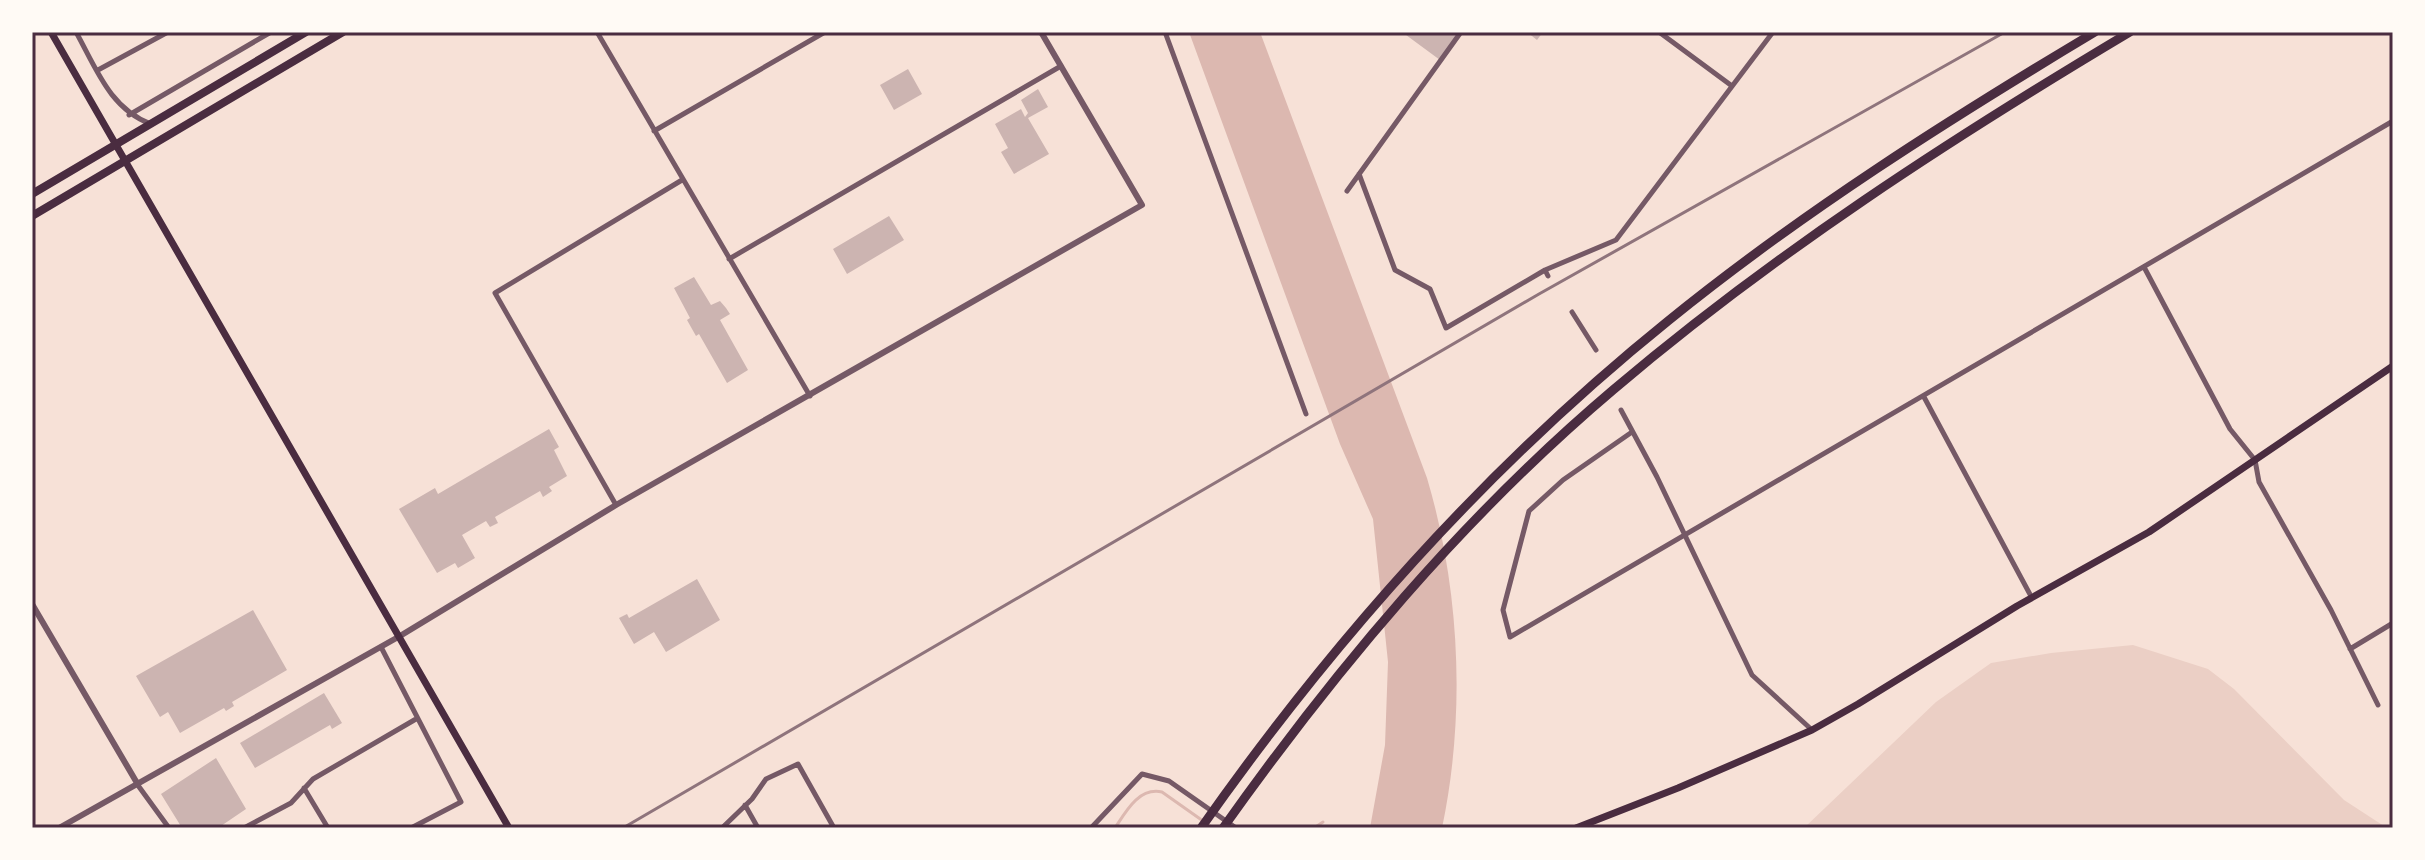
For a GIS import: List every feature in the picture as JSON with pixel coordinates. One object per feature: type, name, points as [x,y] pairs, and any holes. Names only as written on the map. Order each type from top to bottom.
[{"type":"highway","points":[[32,194],[306,32]]},
{"type":"highway","points":[[32,216],[125,162],[162,136],[343,32]]},
{"type":"highway","points":[[1201,828],[1341,643],[1470,501],[1600,378],[1737,267],[1945,125],[2095,32]]},
{"type":"highway","points":[[1223,828],[1345,665],[1476,520],[1610,393],[1749,281],[1953,140],[2130,32]]},
{"type":"main road","points":[[51,32],[509,828]]},
{"type":"main road","points":[[1576,828],[1812,730],[2149,532],[2393,366]]},
{"type":"street","points":[[76,32],[116,102],[129,115],[151,124]]},
{"type":"street","points":[[150,32],[154,40]]},
{"type":"street","points":[[98,70],[168,32]]},
{"type":"street","points":[[129,115],[271,32]]},
{"type":"street","points":[[597,32],[810,396]]},
{"type":"street","points":[[654,131],[825,32]]},
{"type":"street","points":[[59,828],[71,825],[137,783],[400,636],[616,505],[1142,205],[1041,32]]},
{"type":"street","points":[[1165,32],[1306,414]]},
{"type":"street","points":[[1347,191],[1461,32]]},
{"type":"street","points":[[1659,32],[1732,86]]},
{"type":"street","points":[[1359,174],[1395,270],[1430,289],[1446,328],[1546,273],[1616,240],[1773,32]]},
{"type":"street","points":[[729,259],[1061,66]]},
{"type":"street","points":[[1632,432],[1563,480],[1529,511],[1503,610],[1510,637],[2393,121]]},
{"type":"street","points":[[616,505],[495,293],[682,180]]},
{"type":"street","points":[[2144,267],[2230,429],[2255,460],[2259,482],[2378,705]]},
{"type":"street","points":[[1572,312],[1596,350]]},
{"type":"street","points":[[1924,397],[2032,598]]},
{"type":"street","points":[[1621,410],[1685,534],[1752,675],[1812,730]]},
{"type":"street","points":[[32,604],[137,783],[169,828]]},
{"type":"street","points":[[2350,649],[2393,623]]},
{"type":"street","points":[[380,646],[461,802],[411,828]]},
{"type":"street","points":[[244,828],[291,803],[304,788],[416,719]]},
{"type":"street","points":[[722,828],[766,779],[798,764],[834,828]]},
{"type":"street","points":[[1091,828],[1142,774],[1169,781],[1236,828]]},
{"type":"street","points":[[304,788],[328,828]]},
{"type":"street","points":[[745,805],[758,828]]},
{"type":"shaded area","points":[[1189,32],[1260,32],[1427,478],[1447,563],[1456,652],[1454,741],[1442,828],[1370,828],[1385,745],[1388,662],[1373,519],[1340,444]]},
{"type":"shaded area","points":[[2133,645],[2208,669],[2234,689],[2344,800],[2387,828],[1804,828],[1936,702],[1991,663]]},
{"type":"building","points":[[1402,32],[1453,32],[1458,35],[1440,60]]},
{"type":"building","points":[[1527,32],[1543,32],[1537,40]]},
{"type":"building","points":[[908,69],[922,94],[894,110],[880,85]]},
{"type":"building","points":[[1038,89],[1048,107],[1028,118],[1049,154],[1014,174],[1001,152],[1008,148],[995,124],[1021,109],[1025,117],[1028,113],[1021,100]]},
{"type":"building","points":[[889,216],[904,240],[847,274],[833,249]]},
{"type":"building","points":[[694,277],[711,305],[720,301],[730,314],[720,320],[748,370],[727,383],[699,334],[696,336],[687,320],[690,318],[674,288]]},
{"type":"building","points":[[549,429],[559,447],[554,450],[567,476],[549,487],[552,491],[543,497],[540,491],[495,517],[498,523],[490,527],[486,521],[462,535],[475,558],[458,568],[455,563],[437,573],[399,509],[435,488],[438,494]]},
{"type":"building","points":[[697,579],[720,620],[666,652],[654,632],[634,644],[619,618],[627,614],[629,618]]},
{"type":"building","points":[[253,610],[287,670],[232,702],[234,706],[226,711],[224,708],[180,733],[168,712],[160,717],[136,676]]},
{"type":"building","points":[[324,693],[342,723],[332,729],[330,725],[255,768],[240,743]]},
{"type":"building","points":[[216,758],[246,809],[218,828],[182,828],[161,794]]},
{"type":"waterway","points":[[1115,828],[1134,802],[1154,791],[1162,792],[1213,828]]},
{"type":"waterway","points":[[1314,828],[1323,822]]},
{"type":"railway","points":[[623,828],[1539,294],[2005,32]]}]
